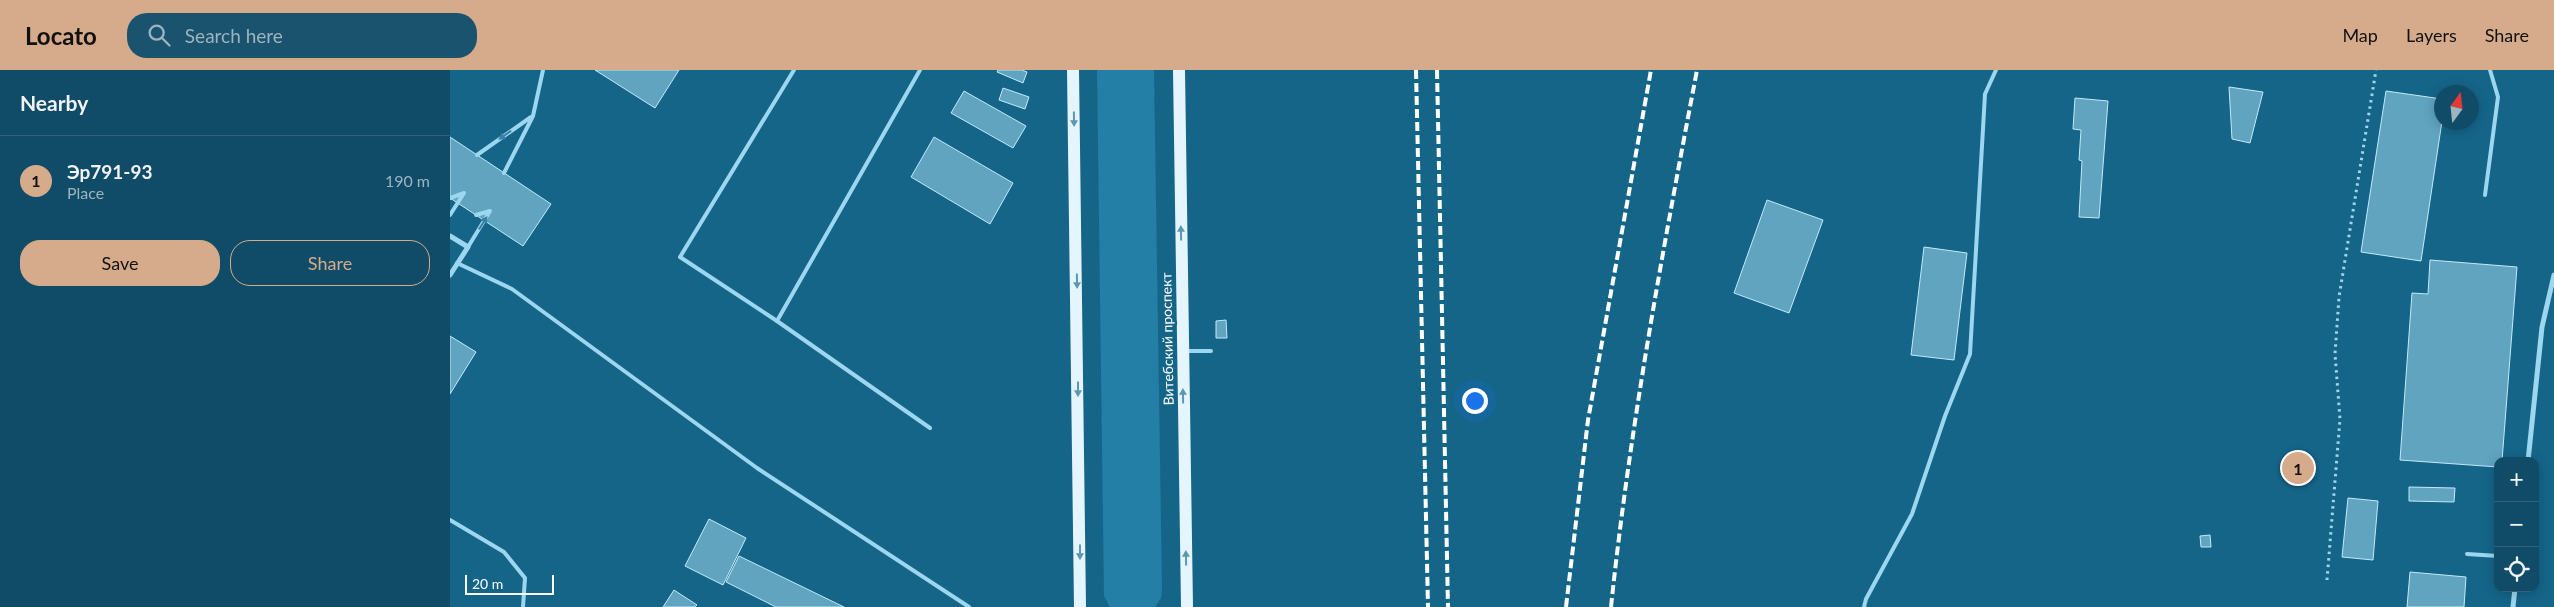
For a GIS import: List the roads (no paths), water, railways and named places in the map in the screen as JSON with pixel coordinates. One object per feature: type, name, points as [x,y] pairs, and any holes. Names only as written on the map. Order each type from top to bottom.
[{"type":"main road","points":[[1073,70],[1081,607]]},
{"type":"main road","name":"Витебский проспект","points":[[1179,70],[1187,607]]},
{"type":"street","points":[[450,236],[468,247],[450,275]]},
{"type":"street","points":[[2528,457],[2542,327],[2554,275]]},
{"type":"street","points":[[2513,607],[2515,592]]},
{"type":"lane","points":[[504,172],[533,116],[543,70]]},
{"type":"lane","points":[[794,70],[680,257],[777,321],[930,428]]},
{"type":"lane","points":[[777,321],[920,70]]},
{"type":"lane","points":[[1864,607],[1866,598],[1912,514],[1945,416],[1970,354],[1985,94],[1996,70]]},
{"type":"lane","points":[[2485,196],[2498,97],[2490,70]]},
{"type":"lane","points":[[476,154],[533,116]]},
{"type":"lane","points":[[450,198],[464,194],[450,215]]},
{"type":"lane","points":[[468,247],[490,211],[476,215]]},
{"type":"lane","points":[[457,263],[512,289],[757,468],[969,607]]},
{"type":"lane","points":[[1182,351],[1211,351]]},
{"type":"lane","points":[[450,520],[504,552],[525,578],[523,607]]},
{"type":"lane","points":[[2467,554],[2494,556]]},
{"type":"railway","points":[[1416,70],[1428,607]]},
{"type":"railway","points":[[1437,70],[1448,607]]},
{"type":"railway","points":[[1566,607],[1588,420],[1651,70]]},
{"type":"railway","points":[[1611,607],[1638,405],[1660,271],[1697,70]]},
{"type":"place","name":"Эр791-93","points":[[2298,468]]}]
